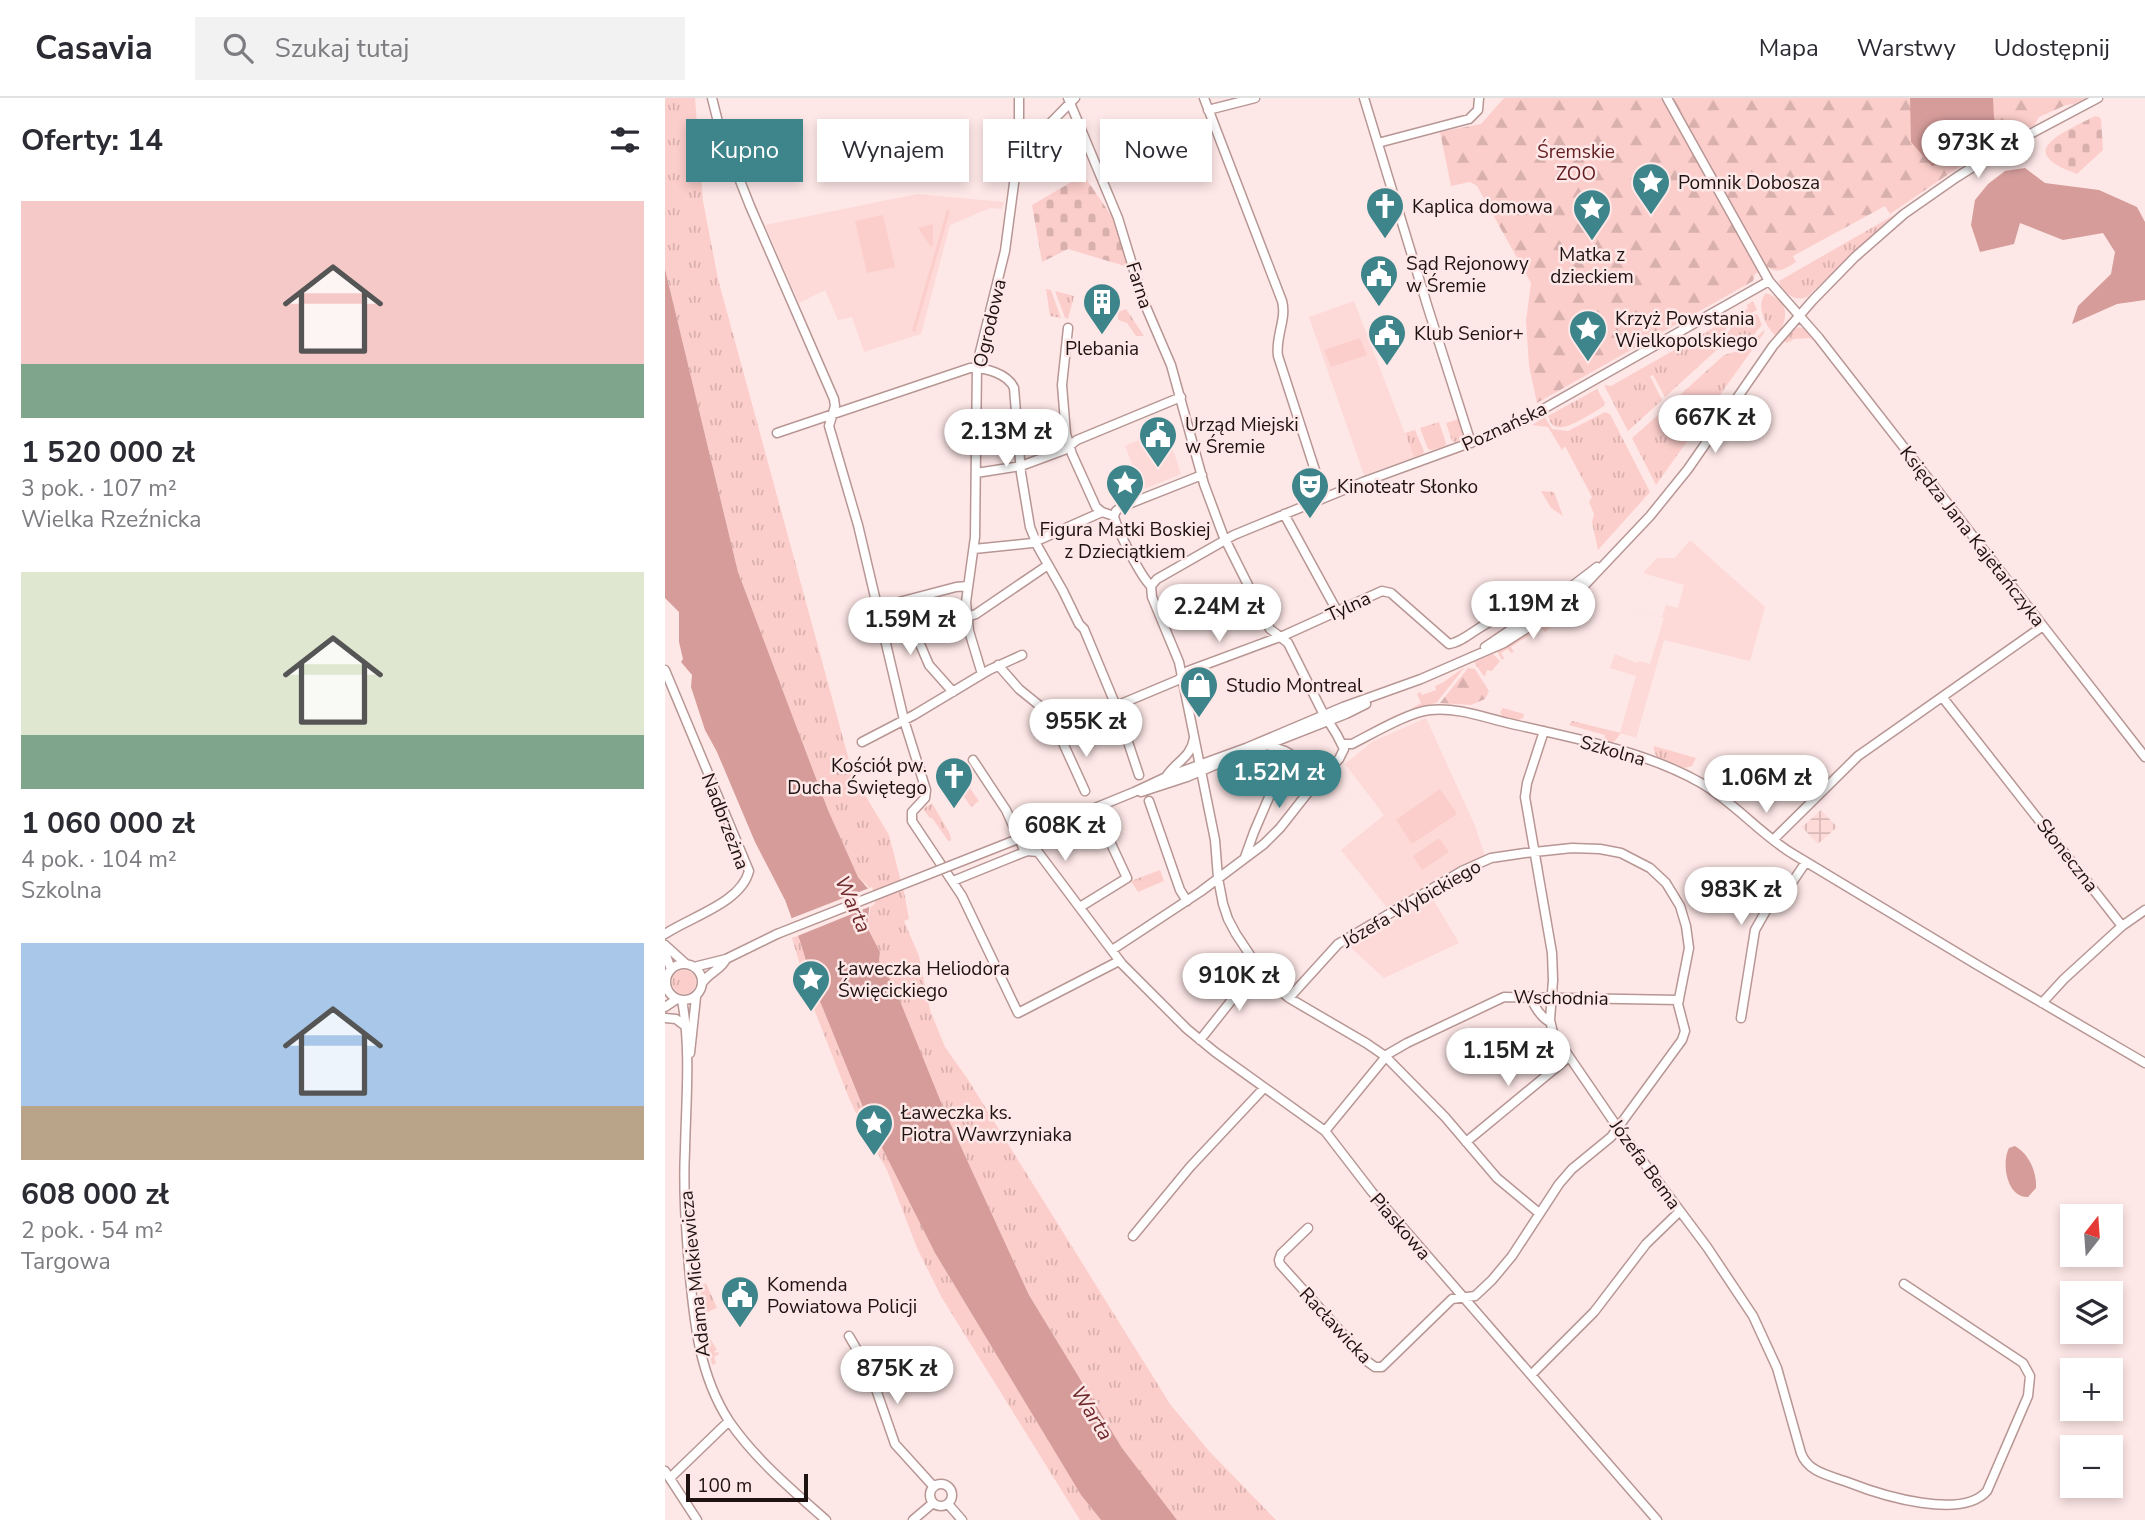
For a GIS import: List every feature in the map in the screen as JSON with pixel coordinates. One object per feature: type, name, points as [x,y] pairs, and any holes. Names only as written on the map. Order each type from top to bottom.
[{"type":"street","points":[[712,98],[720,130],[750,206],[835,406],[829,426],[856,518],[904,720],[926,790],[925,798],[913,809],[911,818],[971,912],[1018,1013],[1119,961]]},
{"type":"street","name":"Ogrodowa","points":[[1019,98],[1019,119]]},
{"type":"street","points":[[1203,98],[1282,301],[1283,315],[1277,352],[1324,498]]},
{"type":"street","points":[[1208,110],[1255,98]]},
{"type":"street","points":[[1364,98],[1471,443]]},
{"type":"street","points":[[1378,143],[1469,119],[1478,110],[1479,98]]},
{"type":"street","points":[[1667,98],[1769,281],[1799,315]]},
{"type":"street","points":[[1134,792],[1155,788],[1246,748],[1465,660],[1504,643],[1554,610],[1581,589],[1680,480],[1763,359],[1799,315],[1854,257],[1923,200],[1988,157],[2098,98]]},
{"type":"street","points":[[1053,119],[1071,100]]},
{"type":"street","name":"Farna","points":[[1071,100],[1118,218],[1143,300],[1171,365],[1202,475],[1225,541],[1270,629],[1279,637]]},
{"type":"street","name":"Ogrodowa","points":[[982,674],[967,617],[967,586],[974,549],[977,367],[1006,251],[1014,182]]},
{"type":"street","name":"Poznańska","points":[[1151,586],[1157,579],[1234,535],[1522,421],[1769,281]]},
{"type":"street","name":"Księdza Jana Kajetańczyka","points":[[1799,315],[2145,757]]},
{"type":"street","points":[[1068,328],[1062,390],[1069,446],[1096,507],[1114,516],[1138,566],[1151,586],[1151,595],[1178,659],[1216,839],[1218,878],[1228,919],[1268,980],[1289,998],[1385,1056],[1445,1117],[1497,1178],[1539,1213]]},
{"type":"street","points":[[777,433],[970,368],[977,367],[1004,377],[1014,386],[1021,466],[1035,542],[1084,629],[1116,706],[1139,775]]},
{"type":"street","points":[[976,473],[1021,466],[1064,450],[1077,440],[1181,397]]},
{"type":"street","points":[[1114,516],[1121,508],[1202,475]]},
{"type":"street","points":[[974,549],[1027,545],[1102,512]]},
{"type":"street","points":[[1285,514],[1337,611]]},
{"type":"street","points":[[1465,660],[1556,599],[1623,545]]},
{"type":"street","points":[[967,617],[976,614],[1048,565]]},
{"type":"street","points":[[876,608],[967,586]]},
{"type":"street","name":"Tylna","points":[[1116,706],[1182,678],[1188,671],[1279,637],[1386,591],[1449,644],[1497,619],[1508,619],[1516,627]]},
{"type":"street","points":[[902,602],[929,665],[953,692]]},
{"type":"street","points":[[1773,840],[1858,756],[2043,626]]},
{"type":"street","points":[[1112,950],[1187,901],[1264,844],[1342,757],[1343,744],[1325,718],[1288,643],[1279,637]]},
{"type":"street","points":[[862,742],[982,674],[1022,655]]},
{"type":"street","points":[[999,665],[1042,709],[1061,738],[1085,791]]},
{"type":"street","name":"Nadbrzeżna","points":[[665,670],[749,871],[735,895],[665,934]]},
{"type":"street","name":"Słoneczna","points":[[1943,698],[2122,926]]},
{"type":"street","name":"Szkolna","points":[[1343,744],[1352,744],[1430,710],[1470,714],[1544,731],[1630,754],[1686,775],[1720,796],[1773,840],[1807,862],[2145,1063]]},
{"type":"street","points":[[1061,738],[1119,716]]},
{"type":"street","points":[[679,1000],[666,989],[667,974],[681,964],[726,959],[777,934],[1047,828],[1166,777],[1267,745],[1325,718]]},
{"type":"street","points":[[1544,731],[1525,792],[1552,953],[1550,1022]]},
{"type":"street","points":[[1166,777],[1190,752],[1194,738]]},
{"type":"street","points":[[1267,745],[1288,753],[1324,775]]},
{"type":"street","points":[[1245,857],[1288,753]]},
{"type":"street","points":[[953,881],[1025,852],[1009,817],[973,760]]},
{"type":"street","points":[[1149,801],[1180,890],[1187,901]]},
{"type":"street","points":[[1079,905],[1127,878],[1100,820]]},
{"type":"street","name":"Józefa Wybickiego","points":[[1289,998],[1339,943],[1435,885],[1486,860],[1572,848],[1607,850],[1636,860],[1661,878],[1680,906],[1689,941],[1688,960],[1679,1000],[1684,1038],[1607,1141],[1563,1178],[1493,1280],[1475,1296],[1463,1297]]},
{"type":"street","name":"Piaskowa","points":[[1025,852],[1038,852],[1119,961],[1200,1040],[1325,1131],[1371,1192],[1657,1520]]},
{"type":"street","points":[[1741,1018],[1755,930],[1768,907],[1791,884],[1807,862]]},
{"type":"street","points":[[2042,1003],[2122,926],[2145,909]]},
{"type":"street","points":[[665,944],[699,971],[703,982]]},
{"type":"street","points":[[665,953],[671,969]]},
{"type":"street","points":[[665,1007],[696,996],[703,982],[723,965],[726,959]]},
{"type":"street","points":[[1200,1040],[1258,967]]},
{"type":"street","name":"Adama Mickiewicza","points":[[687,1066],[696,996]]},
{"type":"street","name":"Józefa Bema","points":[[1531,996],[1532,1002],[1550,1022],[1553,1033],[1618,1128],[1733,1284],[1762,1332],[1777,1368],[1805,1463],[1818,1471],[1905,1503],[1951,1509],[1974,1505],[1987,1491],[2026,1404],[2030,1376],[2027,1367],[1904,1284]]},
{"type":"street","name":"Wschodnia","points":[[1325,1131],[1385,1056],[1407,1042],[1503,997],[1679,1000]]},
{"type":"street","name":"Adama Mickiewicza","points":[[679,1000],[687,1066],[684,1186],[693,1298],[706,1375],[729,1421],[766,1463],[826,1520]]},
{"type":"street","points":[[665,1018],[676,1019],[684,1025]]},
{"type":"street","points":[[1466,1142],[1569,1057]]},
{"type":"street","points":[[1133,1236],[1190,1167],[1264,1088]]},
{"type":"street","points":[[1531,1375],[1594,1312],[1646,1244],[1680,1211]]},
{"type":"street","name":"Racławicka","points":[[1308,1228],[1281,1254],[1279,1262],[1375,1367],[1385,1365],[1452,1299],[1463,1297]]},
{"type":"street","points":[[849,1336],[870,1372],[894,1443],[934,1487]]},
{"type":"street","points":[[697,1520],[668,1474],[729,1421]]},
{"type":"street","points":[[943,1484],[949,1487],[952,1497],[948,1504],[940,1507],[933,1503],[930,1494],[934,1487],[943,1484]]},
{"type":"street","points":[[913,1520],[933,1503]]},
{"type":"street","points":[[948,1504],[962,1520]]},
{"type":"shaded area","points":[[917,194],[1004,202],[1002,209],[990,208],[950,225],[921,334],[864,352],[852,317],[838,320],[825,290],[799,303],[765,225]]},
{"type":"shaded area","points":[[1354,301],[1414,457],[1364,475],[1309,317]]},
{"type":"shaded area","points":[[1166,428],[1181,474],[1142,490],[1125,446]]},
{"type":"shaded area","points":[[1690,540],[1765,607],[1750,661],[1664,640],[1636,738],[1620,733],[1636,676],[1610,668],[1615,654],[1637,663],[1639,661],[1650,664],[1664,618],[1602,600],[1662,617],[1666,605],[1678,608],[1684,585],[1643,573],[1657,558],[1675,558]]},
{"type":"shaded area","points":[[1426,718],[1475,826],[1485,856],[1388,909],[1341,850],[1384,815],[1345,764],[1372,742]]},
{"type":"shaded area","points":[[1821,810],[1837,827],[1818,844],[1802,827]]},
{"type":"shaded area","points":[[1433,899],[1459,943],[1384,978],[1349,946]]},
{"type":"green space","points":[[665,98],[695,98],[697,119],[686,119],[686,182],[702,182],[718,279],[853,775],[889,835],[909,919],[904,921],[919,956],[930,1010],[945,1047],[1170,1404],[1209,1451],[1276,1520],[1177,1520],[1122,1448],[1029,1295],[945,1112],[894,986],[879,961],[880,952],[867,927],[872,899],[868,886],[858,877],[828,810],[738,572],[665,269]]},
{"type":"green space","name":"Śremskie ZOO","points":[[1504,98],[2086,98],[2039,117],[2034,126],[2015,131],[1997,141],[1890,214],[1885,206],[1793,256],[1796,262],[1785,268],[1779,271],[1768,267],[1755,274],[1753,281],[1537,403],[1529,366],[1526,321],[1531,283],[1477,186],[1470,182],[1451,186],[1440,132],[1481,124]]},
{"type":"green space","points":[[2095,116],[2101,119],[2103,150],[2077,174],[2058,166],[2048,158],[2046,150],[2050,143]]},
{"type":"green space","points":[[1087,180],[1115,221],[1128,267],[1068,249],[1042,262],[1032,205],[1071,182]]},
{"type":"green space","points":[[947,210],[950,211],[915,332],[912,331]]},
{"type":"green space","points":[[883,215],[895,267],[867,273],[855,221]]},
{"type":"green space","points":[[1894,215],[1807,297],[1795,298],[1780,285],[1779,281]]},
{"type":"green space","points":[[933,224],[933,244],[931,247],[918,228]]},
{"type":"green space","points":[[1046,289],[1051,290],[1061,318],[1050,316]]},
{"type":"green space","points":[[1055,291],[1074,296],[1068,319],[1065,318]]},
{"type":"green space","points":[[1766,293],[1774,296],[1785,311],[1784,323],[1776,336],[1768,327],[1761,309]]},
{"type":"green space","points":[[1753,301],[1757,310],[1730,324],[1724,332],[1720,347],[1665,397],[1653,375],[1650,376],[1662,400],[1628,431],[1604,385],[1611,386],[1748,308],[1747,305]]},
{"type":"green space","points":[[1126,309],[1144,336],[1136,336],[1127,323],[1118,320],[1118,312]]},
{"type":"green space","points":[[1756,314],[1762,325],[1745,344],[1731,345],[1727,337],[1734,324]]},
{"type":"green space","points":[[1799,327],[1806,329],[1814,338],[1813,341],[1810,338],[1794,339],[1787,343],[1783,341],[1793,330]]},
{"type":"green space","points":[[1764,330],[1656,485],[1632,438],[1666,408],[1680,435],[1683,434],[1669,405],[1724,355],[1745,349]]},
{"type":"green space","points":[[1360,338],[1367,355],[1331,367],[1324,350]]},
{"type":"green space","points":[[1597,389],[1604,406],[1565,427],[1552,424],[1548,416]]},
{"type":"green space","points":[[1605,412],[1610,414],[1650,492],[1598,550],[1592,522],[1594,514],[1589,502],[1592,497],[1565,446],[1562,450],[1548,427],[1532,425],[1545,417],[1552,429],[1568,431]]},
{"type":"green space","points":[[1459,419],[1466,438],[1455,442],[1452,441],[1446,423]]},
{"type":"green space","points":[[1439,422],[1445,446],[1428,449],[1420,428]]},
{"type":"green space","points":[[1415,430],[1424,451],[1414,457],[1405,433]]},
{"type":"green space","points":[[1541,491],[1554,492],[1563,516],[1551,508]]},
{"type":"green space","points":[[1548,624],[1551,627],[1545,632],[1541,628],[1511,647],[1514,652],[1511,653],[1508,649],[1501,653],[1504,658],[1502,660],[1496,650]]},
{"type":"green space","points":[[1493,654],[1500,661],[1492,671],[1487,670],[1485,676],[1474,662]]},
{"type":"green space","points":[[1465,667],[1436,703],[1411,709],[1421,703],[1417,694],[1436,690],[1435,686]]},
{"type":"green space","points":[[1468,668],[1475,669],[1489,691],[1485,699],[1471,705],[1440,703]]},
{"type":"green space","points":[[1503,708],[1524,714],[1523,718],[1516,721],[1503,718],[1500,712]]},
{"type":"green space","points":[[1572,721],[1621,733],[1614,742],[1607,744],[1604,742],[1605,735],[1569,725]]},
{"type":"green space","points":[[1654,746],[1696,758],[1692,766],[1673,767],[1657,757]]},
{"type":"green space","points":[[965,781],[979,801],[971,807],[957,786]]},
{"type":"green space","points":[[1440,789],[1457,814],[1412,844],[1396,820]]},
{"type":"green space","points":[[932,803],[950,834],[949,842],[923,809]]},
{"type":"green space","points":[[1439,838],[1449,852],[1422,870],[1413,856]]},
{"type":"green space","points":[[1160,870],[1164,881],[1138,892],[1131,881]]},
{"type":"green space","points":[[798,935],[813,984],[869,1122],[935,1253],[1081,1495],[1101,1520],[1080,1520],[942,1298],[917,1248],[887,1170],[849,1098],[810,999],[792,938]]},
{"type":"green space","points":[[684,970],[695,977],[696,982],[689,993],[684,994],[673,987],[672,982],[679,971]]},
{"type":"green space","points":[[706,1283],[717,1308],[703,1314],[700,1286]]},
{"type":"green space","points":[[705,1330],[717,1350],[715,1353],[719,1354],[714,1357],[716,1363],[712,1365]]},
{"type":"water","points":[[1910,98],[1993,98],[1994,118],[1998,127],[1958,155],[1932,166],[1911,142]]},
{"type":"water","points":[[2025,168],[2045,183],[2099,190],[2137,207],[2145,222],[2145,300],[2117,304],[2072,324],[2078,306],[2111,274],[2115,252],[2103,233],[2063,240],[2020,223],[2014,244],[1980,252],[1971,225],[1975,200],[1988,184],[2005,171]]},
{"type":"water","name":"Warta","points":[[665,269],[738,572],[828,810],[858,877],[871,892],[867,927],[880,952],[879,961],[894,986],[945,1112],[1029,1295],[1122,1448],[1177,1520],[1101,1520],[1081,1495],[935,1253],[869,1122],[813,984],[785,900],[755,842],[705,730],[691,687],[692,675],[681,662],[683,659],[679,642],[679,612],[665,598]]},
{"type":"water","points":[[2015,1146],[2028,1159],[2035,1176],[2036,1188],[2028,1197],[2015,1192],[2008,1178],[2007,1154],[2009,1148]]},
{"type":"pier","points":[[872,887],[876,899],[874,905],[795,937],[787,920]]},
{"type":"place","name":"Pomnik Dobosza","points":[[1651,216]]},
{"type":"place","name":"Kaplica domowa","points":[[1385,240]]},
{"type":"place","name":"Matka z dzieckiem","points":[[1592,242]]},
{"type":"place","name":"Sąd Rejonowy w Śremie","points":[[1379,308]]},
{"type":"place","name":"Plebania","points":[[1102,336]]},
{"type":"place","name":"Krzyż Powstania Wielkopolskiego","points":[[1588,363]]},
{"type":"place","name":"Klub Senior+","points":[[1387,367]]},
{"type":"place","name":"Urząd Miejski w Śremie","points":[[1158,469]]},
{"type":"place","name":"Figura Matki Boskiej z Dzieciątkiem","points":[[1125,517]]},
{"type":"place","name":"Kinoteatr Słonko","points":[[1310,520]]},
{"type":"place","name":"Studio Montreal","points":[[1199,719]]},
{"type":"place","name":"Kościół pw. Ducha Świętego","points":[[954,810]]},
{"type":"place","name":"Ławeczka Heliodora Święcickiego","points":[[811,1013]]},
{"type":"place","name":"Ławeczka ks. Piotra Wawrzyniaka","points":[[874,1157]]},
{"type":"place","name":"Komenda Powiatowa Policji","points":[[740,1329]]}]
